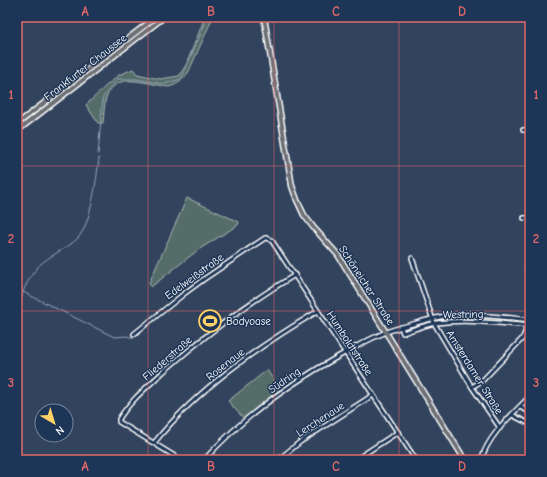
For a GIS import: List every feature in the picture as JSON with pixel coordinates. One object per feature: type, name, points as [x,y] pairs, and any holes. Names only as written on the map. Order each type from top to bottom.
[{"type":"main road","name":"Frankfurter Chaussee","points":[[17,124],[156,17]]},
{"type":"main road","name":"Frankfurter Chaussee","points":[[17,131],[164,17]]},
{"type":"main road","name":"Schöneicher Straße","points":[[264,17],[292,186],[297,200],[309,222],[338,255],[464,460]]},
{"type":"street","points":[[523,130],[530,130]]},
{"type":"street","points":[[524,218],[530,218]]},
{"type":"street","name":"Humboldtstraße","points":[[267,238],[272,241],[295,275],[416,460]]},
{"type":"street","name":"Edelweißstraße","points":[[134,334],[204,279],[229,261],[267,238]]},
{"type":"street","name":"Amsterdamer Straße","points":[[412,258],[434,324],[472,387],[500,428]]},
{"type":"street","name":"Fliederstraße","points":[[154,443],[119,422],[122,415],[138,396],[160,375],[219,325],[295,275]]},
{"type":"street","name":"Rosenaue","points":[[154,443],[164,431],[208,388],[274,339],[318,311]]},
{"type":"street","name":"Westring","points":[[386,332],[448,316],[477,315],[529,320]]},
{"type":"street","points":[[472,387],[483,380],[516,346],[525,335],[529,326],[529,320]]},
{"type":"street","name":"Westring","points":[[401,328],[403,333],[434,324],[474,321],[529,326]]},
{"type":"street","name":"Südring","points":[[204,460],[238,427],[269,402],[311,372],[386,332]]},
{"type":"street","name":"Lerchenaue","points":[[278,460],[300,442],[373,395]]},
{"type":"street","points":[[481,460],[486,447],[500,428],[530,396]]},
{"type":"street","points":[[520,407],[530,412]]},
{"type":"street","points":[[512,415],[530,424]]},
{"type":"street","points":[[355,460],[398,432]]},
{"type":"street","points":[[154,443],[181,460]]},
{"type":"green space","points":[[205,17],[213,17],[189,71],[183,79],[175,85],[168,87],[137,81],[125,81],[116,84],[106,98],[103,123],[98,123],[86,105],[119,75],[133,69],[137,74],[160,79],[179,76],[186,65]]},
{"type":"green space","points":[[187,198],[239,222],[238,225],[198,250],[151,287],[149,283]]},
{"type":"green space","points":[[470,315],[526,321],[526,325],[469,319],[443,321],[442,318]]},
{"type":"green space","points":[[267,370],[280,390],[244,419],[228,401]]},
{"type":"waterway","points":[[98,154],[103,97],[117,79],[136,79],[164,84],[181,79],[208,17]]},
{"type":"waterway","points":[[17,321],[24,289],[33,273],[47,259],[74,242],[83,231],[93,200],[99,158]]},
{"type":"waterway","points":[[23,292],[115,337],[127,336],[133,338]]},
{"type":"place","name":"Bodyoase","points":[[210,321]]}]
